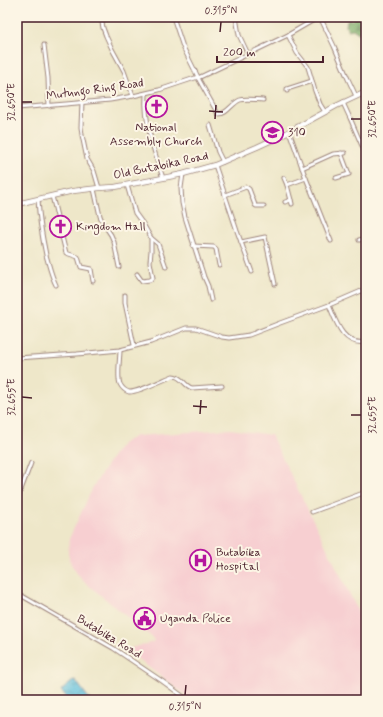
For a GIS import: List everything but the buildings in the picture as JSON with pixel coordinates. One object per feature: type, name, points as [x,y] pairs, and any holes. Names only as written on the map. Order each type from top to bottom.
[{"type":"main road","name":"Old Butabika Road","points":[[17,204],[72,191],[115,187],[163,178],[215,165],[257,147],[343,102],[366,92]]},
{"type":"street","points":[[101,17],[106,36],[122,67],[133,96]]},
{"type":"street","points":[[173,17],[183,47],[218,114],[223,114],[240,100],[264,100]]},
{"type":"street","points":[[236,17],[238,35],[248,54]]},
{"type":"street","points":[[320,17],[356,96]]},
{"type":"street","name":"Mutungo Ring Road","points":[[17,108],[110,100],[146,94],[198,78],[288,35],[320,17]]},
{"type":"street","points":[[288,35],[297,53],[308,67],[320,104],[325,112]]},
{"type":"street","points":[[44,45],[49,106]]},
{"type":"street","points":[[287,91],[288,88],[312,81]]},
{"type":"street","points":[[146,94],[145,104],[149,130],[153,149],[163,178]]},
{"type":"street","points":[[82,102],[81,127],[87,159],[94,171],[100,216],[114,242],[119,267]]},
{"type":"street","points":[[343,102],[366,155]]},
{"type":"street","points":[[210,125],[218,152],[223,162]]},
{"type":"street","points":[[289,131],[331,241]]},
{"type":"street","points":[[360,140],[366,138]]},
{"type":"street","points":[[302,168],[333,154],[343,153],[349,174],[336,178]]},
{"type":"street","points":[[215,165],[224,195],[252,272]]},
{"type":"street","points":[[183,174],[181,188],[185,217],[193,246],[208,286],[211,300]]},
{"type":"street","points":[[284,178],[292,204]]},
{"type":"street","points":[[287,186],[306,178]]},
{"type":"street","points":[[127,185],[135,213],[151,238],[158,244],[166,267]]},
{"type":"street","points":[[224,195],[246,187],[249,189],[255,205],[264,206]]},
{"type":"street","points":[[52,196],[66,253],[78,257],[81,267],[91,269],[93,281]]},
{"type":"street","points":[[38,199],[42,239],[50,271],[56,284]]},
{"type":"street","points":[[285,202],[291,200]]},
{"type":"street","points":[[17,236],[18,241]]},
{"type":"street","points":[[241,242],[265,237],[275,284]]},
{"type":"street","points":[[137,274],[142,282],[153,278],[150,262],[151,238]]},
{"type":"street","points":[[359,240],[366,238]]},
{"type":"street","points":[[193,246],[214,247],[216,249],[218,265]]},
{"type":"street","points":[[17,358],[120,350],[151,342],[186,328],[196,328],[229,338],[249,335],[329,305],[366,289]]},
{"type":"street","points":[[125,295],[124,303],[134,346]]},
{"type":"street","points":[[329,305],[342,334],[354,342],[366,342]]},
{"type":"street","points":[[120,350],[119,381],[122,387],[127,391],[134,392],[173,376],[179,377],[189,388],[222,386]]},
{"type":"street","points":[[17,500],[31,463]]},
{"type":"street","points":[[312,512],[366,492]]},
{"type":"street","name":"Butabika Road","points":[[17,593],[113,648],[188,700]]},
{"type":"shaded area","name":"Butabika Hospital","points":[[230,429],[271,435],[362,619],[366,622],[366,700],[192,700],[131,654],[131,648],[153,642],[154,639],[81,579],[72,566],[68,554],[69,539],[93,487],[114,454],[123,443],[136,436]]},
{"type":"green space","points":[[354,17],[360,17],[363,19],[366,17],[366,29],[360,31],[360,34],[353,29],[348,30],[346,26],[347,21],[350,19],[351,21]]},
{"type":"water","points":[[74,680],[90,700],[68,700],[61,691]]},
{"type":"place","name":"National Assembly Church","points":[[156,107]]},
{"type":"place","name":"310","points":[[273,133]]},
{"type":"place","name":"Kingdom Hall","points":[[61,227]]},
{"type":"place","name":"Butabika Hospital","points":[[201,560]]},
{"type":"place","name":"Uganda Police","points":[[145,619]]}]
